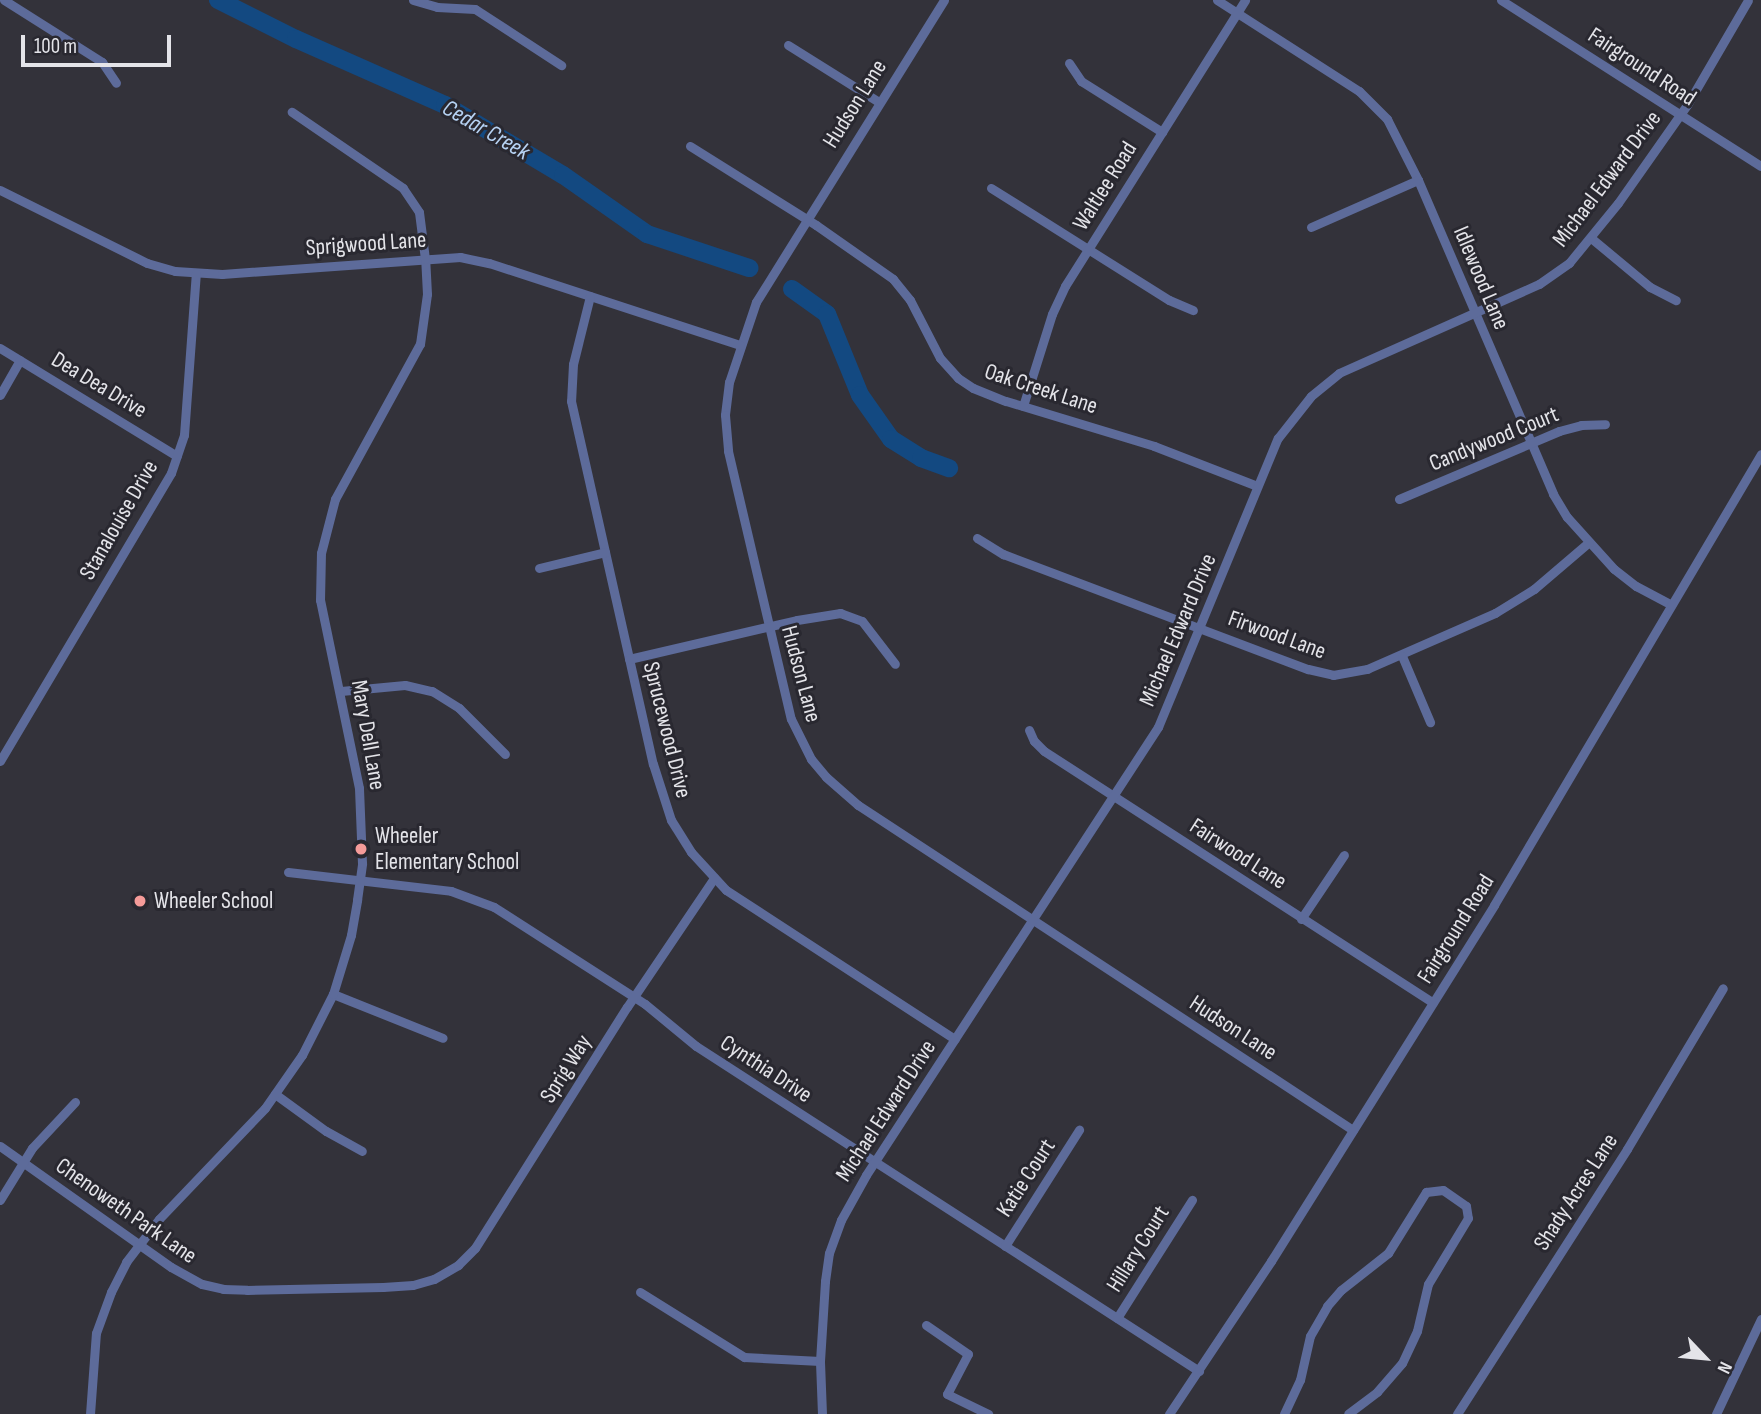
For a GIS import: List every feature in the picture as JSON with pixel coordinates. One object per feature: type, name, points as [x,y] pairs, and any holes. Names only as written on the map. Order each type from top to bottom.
[{"type":"street","points":[[4,0],[102,62],[116,83]]},
{"type":"street","points":[[413,0],[437,7],[475,9],[561,65]]},
{"type":"street","points":[[475,9],[481,0]]},
{"type":"street","name":"Hudson Lane","points":[[943,0],[756,302],[729,382],[725,430],[768,626],[796,733],[826,777],[858,805],[1353,1130]]},
{"type":"street","name":"Idlewood Lane","points":[[1217,0],[1368,98],[1395,131],[1553,494],[1567,517],[1627,580],[1671,606]]},
{"type":"street","name":"Waltlee Road","points":[[1024,406],[1052,314],[1088,249],[1245,0]]},
{"type":"street","name":"Fairground Road","points":[[1501,0],[1761,166]]},
{"type":"street","name":"Michael Edward Drive","points":[[822,1414],[820,1361],[830,1253],[844,1214],[874,1163],[1158,726],[1202,628],[1278,438],[1296,413],[1339,373],[1557,274],[1591,238],[1679,115],[1748,0]]},
{"type":"street","points":[[788,45],[879,103]]},
{"type":"street","points":[[1069,63],[1081,81],[1162,132]]},
{"type":"street","name":"Mary Dell Lane","points":[[90,1414],[96,1333],[111,1292],[138,1244],[275,1094],[302,1055],[333,994],[351,935],[360,881],[362,816],[359,788],[320,600],[319,571],[323,533],[335,499],[420,344],[427,294],[425,259],[419,212],[403,188],[292,112]]},
{"type":"street","name":"Oak Creek Lane","points":[[690,146],[806,219],[893,279],[910,300],[940,358],[958,378],[991,396],[1154,446],[1257,486]]},
{"type":"street","points":[[1311,227],[1418,180]]},
{"type":"street","points":[[991,188],[1169,300],[1193,310]]},
{"type":"street","name":"Sprigwood Lane","points":[[0,190],[147,263],[195,274],[425,259],[471,259],[740,345]]},
{"type":"street","points":[[1591,238],[1650,287],[1676,300]]},
{"type":"street","name":"Stanalouise Drive","points":[[0,761],[171,473],[184,435],[195,274]]},
{"type":"street","name":"Sprucewood Drive","points":[[590,296],[573,363],[570,389],[653,764],[671,820],[726,890],[955,1039]]},
{"type":"street","name":"Dea Dea Drive","points":[[0,348],[177,456]]},
{"type":"street","points":[[0,395],[20,360]]},
{"type":"street","name":"Candywood Court","points":[[1399,499],[1531,443],[1581,425],[1605,424]]},
{"type":"street","name":"Fairground Road","points":[[1169,1414],[1433,1003],[1761,454]]},
{"type":"street","name":"Firwood Lane","points":[[977,538],[1003,554],[1308,669],[1333,675],[1353,673],[1402,656],[1512,603],[1589,542]]},
{"type":"street","points":[[539,568],[605,552]]},
{"type":"street","points":[[629,659],[768,626],[828,614],[847,614],[862,621],[871,630],[895,664]]},
{"type":"street","points":[[1402,656],[1430,722]]},
{"type":"street","points":[[341,691],[405,685],[432,691],[459,708],[505,754]]},
{"type":"street","name":"Fairwood Lane","points":[[1029,730],[1034,741],[1044,751],[1433,1003]]},
{"type":"street","points":[[1301,919],[1344,855]]},
{"type":"street","name":"Cynthia Drive","points":[[288,872],[450,891],[483,901],[634,997],[696,1046],[874,1163],[1199,1371]]},
{"type":"street","name":"Sprig Way","points":[[445,1274],[475,1248],[634,997],[715,878]]},
{"type":"street","name":"Shady Acres Lane","points":[[1457,1414],[1627,1149],[1723,988]]},
{"type":"street","points":[[333,994],[443,1038]]},
{"type":"street","points":[[275,1094],[326,1131],[362,1151]]},
{"type":"street","points":[[0,1200],[22,1162],[75,1102]]},
{"type":"street","name":"Katie Court","points":[[1005,1246],[1079,1130]]},
{"type":"street","name":"Chenoweth Park Lane","points":[[0,1146],[191,1279],[223,1289],[403,1285],[424,1283],[445,1274]]},
{"type":"street","points":[[1284,1414],[1300,1380],[1310,1336],[1327,1306],[1341,1290],[1388,1253],[1426,1192],[1443,1190],[1466,1206],[1468,1218],[1428,1284],[1417,1331],[1402,1363],[1377,1392],[1348,1414]]},
{"type":"street","name":"Hillary Court","points":[[1117,1318],[1192,1200]]},
{"type":"street","points":[[640,1292],[744,1357],[820,1361]]},
{"type":"street","points":[[1716,1414],[1761,1319]]},
{"type":"street","points":[[926,1325],[968,1354],[947,1394],[988,1414]]},
{"type":"waterway","name":"Cedar Creek","points":[[218,0],[296,39],[445,105],[563,175],[647,234],[749,268]]},
{"type":"waterway","name":"Cedar Creek","points":[[792,289],[827,314],[860,395],[891,439],[921,458],[949,468]]},
{"type":"place","name":"Wheeler Elementary School","points":[[361,849]]},
{"type":"place","name":"Wheeler School","points":[[140,901]]}]
